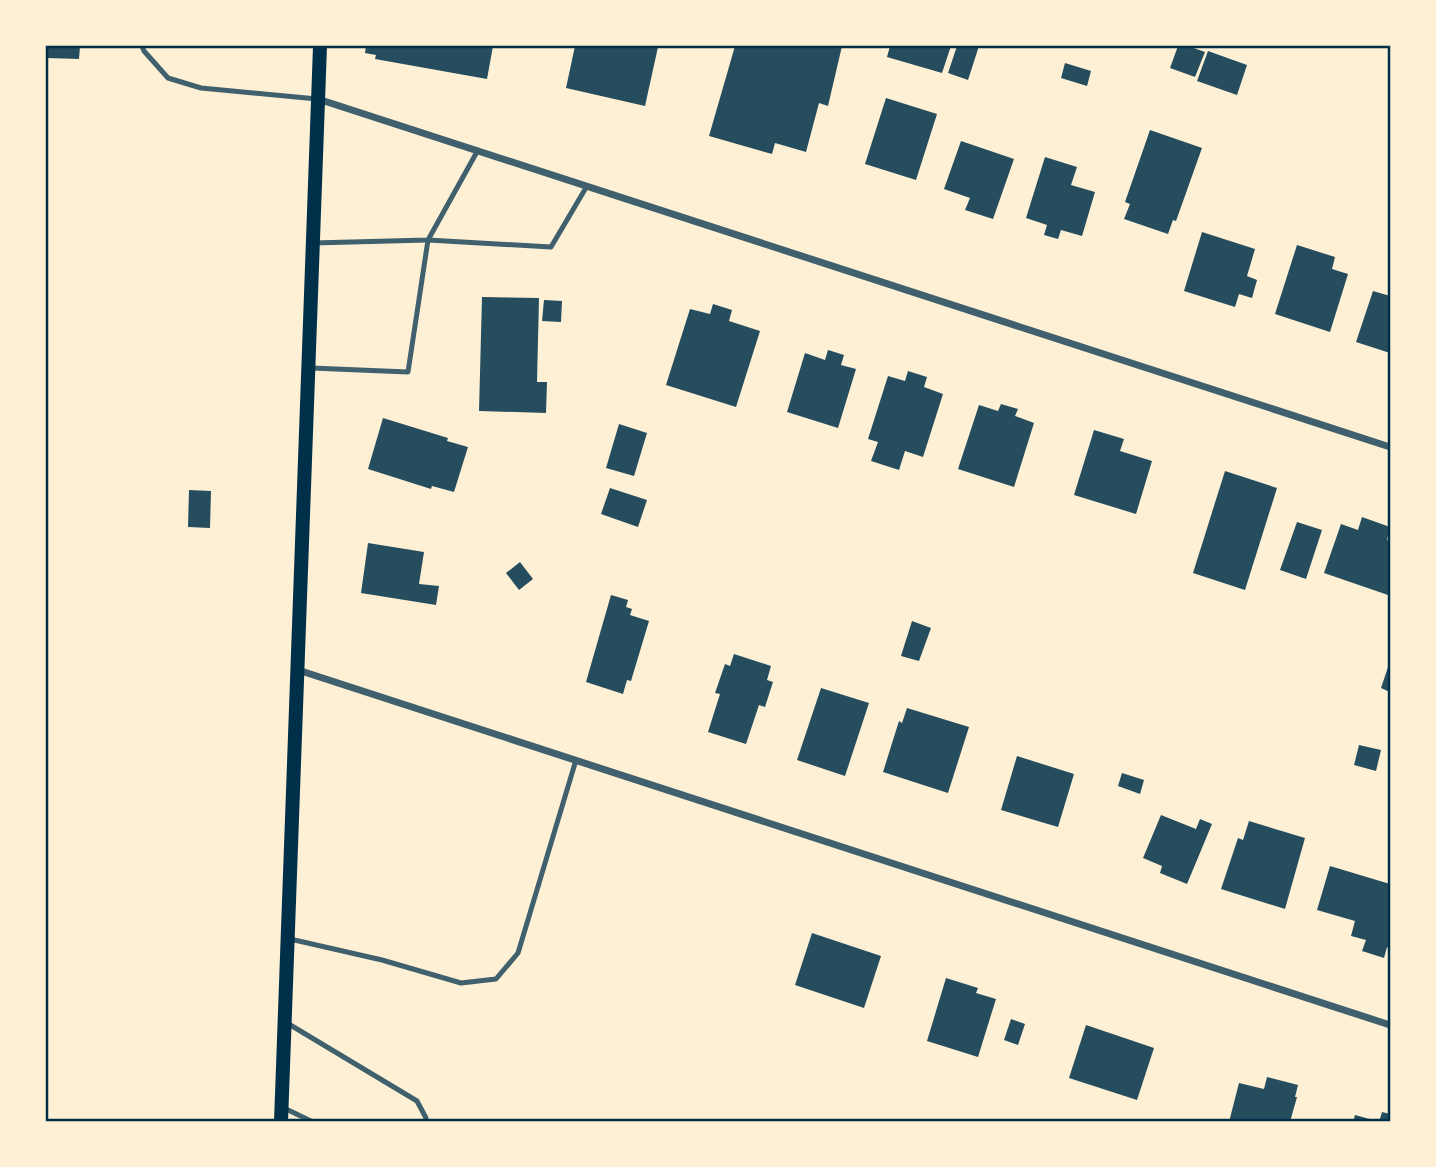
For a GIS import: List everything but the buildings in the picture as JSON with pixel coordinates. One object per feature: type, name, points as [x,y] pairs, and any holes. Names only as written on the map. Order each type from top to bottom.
[{"type":"main road","points":[[281,1114],[320,46]]},
{"type":"street","points":[[318,99],[1391,447]]},
{"type":"street","points":[[297,670],[1391,1025]]},
{"type":"lane","points":[[142,46],[168,78],[201,88],[318,99]]},
{"type":"lane","points":[[308,368],[408,372],[428,240],[478,150]]},
{"type":"lane","points":[[313,243],[428,240],[551,247],[587,186]]},
{"type":"lane","points":[[287,939],[382,960],[461,983],[496,979],[518,953],[576,760]]},
{"type":"lane","points":[[284,1021],[417,1101],[426,1118],[425,1122]]},
{"type":"lane","points":[[281,1114],[313,1122]]}]
